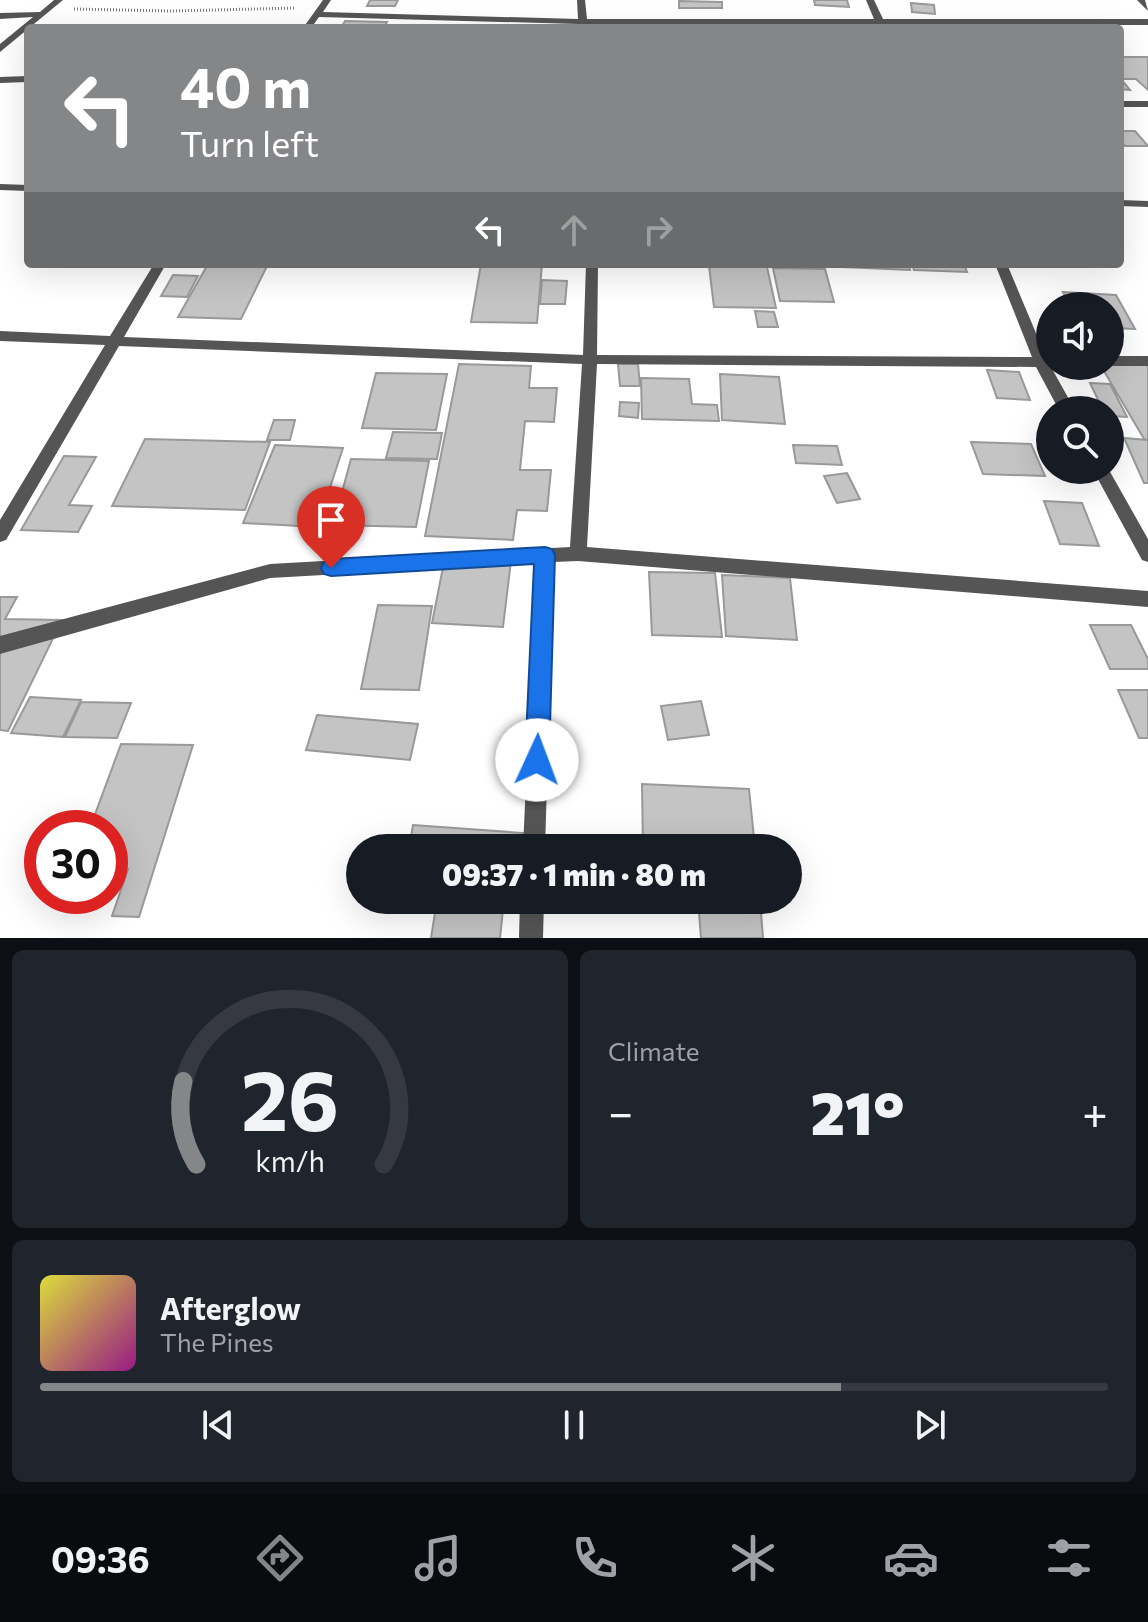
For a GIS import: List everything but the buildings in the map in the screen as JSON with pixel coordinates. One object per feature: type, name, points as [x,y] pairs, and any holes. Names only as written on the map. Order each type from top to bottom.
[{"type":"street","points":[[30,24],[59,0]]},
{"type":"street","points":[[310,24],[327,0]]},
{"type":"street","points":[[581,0],[583,24]]},
{"type":"street","points":[[870,0],[880,24]]},
{"type":"street","points":[[1141,0],[1148,8]]},
{"type":"street","points":[[0,16],[46,11]]},
{"type":"street","points":[[319,11],[564,24]]},
{"type":"street","points":[[1014,24],[1148,22]]},
{"type":"street","points":[[0,49],[24,29]]},
{"type":"street","points":[[0,80],[24,79]]},
{"type":"street","points":[[1124,104],[1148,104]]},
{"type":"street","points":[[0,187],[24,188]]},
{"type":"street","points":[[1124,203],[1148,204]]},
{"type":"street","points":[[0,535],[158,268]]},
{"type":"street","points":[[578,554],[590,358],[592,268]]},
{"type":"street","points":[[1003,268],[1036,342]]},
{"type":"street","points":[[0,336],[528,359],[1036,362]]},
{"type":"street","points":[[1124,361],[1148,361]]},
{"type":"street","points":[[1109,484],[1148,555]]},
{"type":"street","points":[[0,645],[270,571],[545,555],[578,554],[1148,599]]},
{"type":"street","points":[[535,834],[545,555]]},
{"type":"street","points":[[531,938],[532,914]]},
{"type":"path","points":[[46,11],[319,11]]},
{"type":"route","points":[[331,568],[545,555],[537,760]]}]
